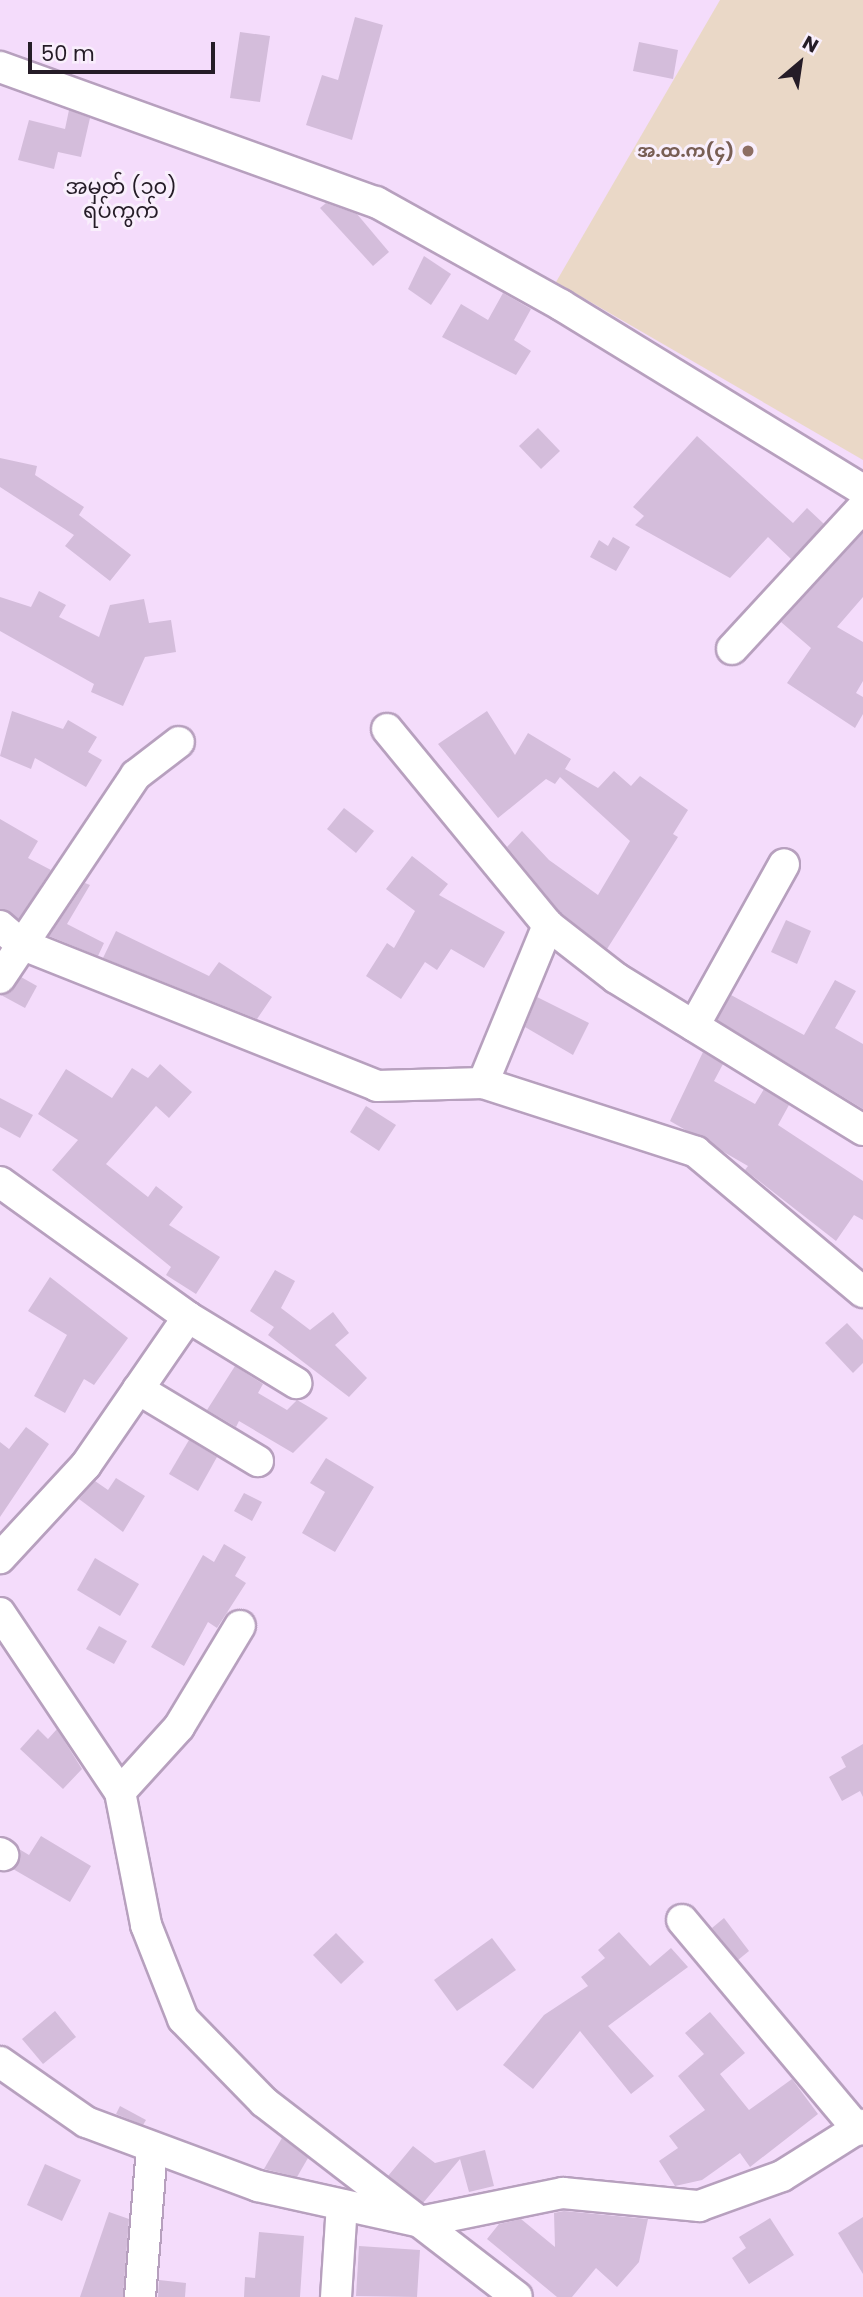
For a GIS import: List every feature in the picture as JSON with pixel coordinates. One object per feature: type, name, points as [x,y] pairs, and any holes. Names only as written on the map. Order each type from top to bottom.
[{"type":"street","points":[[0,67],[376,202],[561,305],[863,490]]},
{"type":"street","points":[[732,649],[863,506]]},
{"type":"street","points":[[387,729],[548,925],[616,978],[863,1130]]},
{"type":"street","points":[[0,978],[11,935],[136,775],[179,742]]},
{"type":"street","points":[[694,1026],[784,864]]},
{"type":"street","points":[[483,1083],[548,925]]},
{"type":"street","points":[[11,935],[377,1086],[483,1083],[696,1152],[863,1292]]},
{"type":"street","points":[[0,1182],[188,1317],[296,1383]]},
{"type":"street","points":[[0,1558],[86,1465],[188,1317]]},
{"type":"street","points":[[138,1389],[258,1461]]},
{"type":"street","points":[[0,1613],[120,1792],[146,1925],[183,2019],[264,2102],[517,2297]]},
{"type":"street","points":[[120,1792],[179,1727],[240,1626]]},
{"type":"street","points":[[1,2068],[86,2122],[258,2186],[420,2222],[562,2193],[699,2206],[782,2176],[860,2127],[681,1920]]},
{"type":"street","points":[[140,2297],[152,2147]]},
{"type":"street","points":[[336,2297],[342,2205]]},
{"type":"shaded area","name":"အ.ထ.က(၄)","points":[[720,0],[863,0],[863,460],[556,282]]},
{"type":"building","points":[[355,17],[383,25],[352,140],[306,125],[322,75],[338,80]]},
{"type":"building","points":[[240,32],[270,36],[260,102],[230,98]]},
{"type":"building","points":[[639,42],[678,50],[673,79],[633,71]]},
{"type":"building","points":[[69,110],[90,118],[81,157],[58,152],[54,169],[18,160],[29,120],[65,129]]},
{"type":"building","points":[[326,203],[357,214],[389,252],[373,266],[320,208]]},
{"type":"building","points":[[424,256],[451,274],[431,305],[408,289]]},
{"type":"building","points":[[503,293],[531,309],[514,340],[531,351],[516,375],[442,337],[461,304],[488,320]]},
{"type":"building","points":[[538,428],[560,451],[541,469],[519,446]]},
{"type":"building","points":[[697,436],[793,523],[807,508],[824,524],[791,559],[768,537],[730,578],[635,525],[644,516],[633,507]]},
{"type":"building","points":[[0,458],[37,466],[35,475],[84,507],[79,515],[131,555],[110,581],[65,546],[74,535],[0,487]]},
{"type":"building","points":[[863,533],[863,597],[837,627],[863,642],[863,681],[856,693],[863,697],[863,714],[855,728],[787,683],[811,648],[781,622]]},
{"type":"building","points":[[613,537],[630,547],[616,571],[590,557],[599,540],[608,546]]},
{"type":"building","points":[[39,591],[66,605],[59,617],[99,637],[110,605],[144,599],[149,623],[171,620],[176,652],[145,657],[123,706],[91,692],[94,684],[0,631],[0,597],[31,607]]},
{"type":"building","points":[[12,711],[63,729],[68,720],[97,737],[88,752],[102,760],[86,787],[35,758],[31,769],[0,756]]},
{"type":"building","points":[[487,711],[515,755],[528,733],[571,759],[565,769],[598,788],[614,771],[631,786],[640,776],[688,810],[673,834],[678,837],[607,949],[560,912],[507,847],[522,831],[549,860],[598,895],[630,841],[560,777],[555,784],[546,779],[498,818],[438,744]]},
{"type":"building","points":[[344,808],[374,831],[356,853],[327,829]]},
{"type":"building","points":[[0,819],[38,841],[28,858],[51,870],[19,919],[0,909]]},
{"type":"building","points":[[412,856],[448,884],[439,895],[505,932],[484,968],[451,949],[437,970],[425,962],[401,999],[366,976],[387,943],[394,948],[415,911],[386,889]]},
{"type":"building","points":[[85,883],[90,885],[67,924],[104,943],[98,956],[49,936]]},
{"type":"building","points":[[786,920],[811,931],[797,964],[771,952]]},
{"type":"building","points":[[116,931],[209,976],[219,962],[272,997],[257,1019],[103,958]]},
{"type":"building","points":[[21,977],[37,986],[25,1008],[1,995]]},
{"type":"building","points":[[835,980],[856,991],[835,1028],[863,1044],[863,1109],[717,1020],[731,995],[804,1035]]},
{"type":"building","points":[[537,997],[589,1023],[573,1055],[525,1027]]},
{"type":"building","points":[[703,1052],[723,1064],[714,1081],[755,1104],[764,1089],[789,1105],[778,1125],[863,1181],[863,1220],[854,1215],[836,1241],[745,1170],[748,1166],[670,1121]]},
{"type":"building","points":[[160,1064],[192,1092],[169,1118],[156,1106],[106,1164],[148,1197],[156,1186],[183,1207],[169,1225],[220,1257],[196,1294],[166,1275],[171,1267],[52,1170],[78,1140],[38,1114],[66,1069],[112,1098],[132,1068],[148,1078]]},
{"type":"building","points":[[0,1098],[33,1115],[20,1138],[0,1127]]},
{"type":"building","points":[[366,1106],[396,1125],[379,1151],[350,1132]]},
{"type":"building","points":[[275,1270],[295,1281],[281,1308],[310,1330],[333,1312],[349,1333],[335,1345],[367,1378],[349,1397],[268,1335],[274,1327],[250,1311]]},
{"type":"building","points":[[50,1277],[128,1338],[94,1385],[84,1379],[65,1413],[34,1396],[67,1335],[28,1311]]},
{"type":"building","points":[[847,1323],[863,1340],[863,1363],[853,1373],[825,1343]]},
{"type":"building","points":[[235,1366],[263,1384],[258,1393],[287,1410],[297,1400],[328,1418],[293,1453],[239,1421],[236,1427],[207,1410]]},
{"type":"building","points":[[26,1427],[49,1444],[0,1517],[0,1442],[9,1449]]},
{"type":"building","points":[[189,1440],[217,1457],[198,1491],[169,1474]]},
{"type":"building","points":[[326,1458],[374,1487],[335,1552],[302,1533],[325,1492],[310,1483]]},
{"type":"building","points":[[116,1478],[145,1496],[123,1532],[79,1499],[95,1481],[108,1490]]},
{"type":"building","points":[[244,1493],[262,1502],[252,1521],[234,1511]]},
{"type":"building","points":[[224,1544],[246,1557],[235,1576],[246,1583],[217,1628],[208,1622],[184,1666],[151,1647],[203,1555],[214,1562]]},
{"type":"building","points":[[95,1558],[139,1584],[120,1616],[77,1590]]},
{"type":"building","points":[[99,1626],[127,1641],[114,1664],[86,1649]]},
{"type":"building","points":[[38,1729],[48,1739],[57,1729],[82,1769],[63,1789],[20,1749]]},
{"type":"building","points":[[863,1744],[863,1797],[860,1791],[842,1801],[829,1777],[846,1767],[841,1757]]},
{"type":"building","points":[[41,1836],[91,1866],[70,1902],[13,1869],[19,1849],[29,1855]]},
{"type":"building","points":[[724,1918],[749,1951],[738,1960],[712,1928]]},
{"type":"building","points":[[619,1932],[650,1966],[671,1948],[688,1967],[608,2026],[654,2076],[631,2094],[580,2031],[533,2089],[503,2065],[544,2015],[588,1986],[581,1977],[605,1958],[598,1950]]},
{"type":"building","points":[[336,1933],[364,1962],[341,1984],[313,1955]]},
{"type":"building","points":[[492,1938],[516,1970],[457,2011],[434,1980]]},
{"type":"building","points":[[55,2011],[76,2037],[43,2064],[22,2039]]},
{"type":"building","points":[[710,2012],[745,2053],[720,2074],[749,2110],[792,2079],[818,2114],[750,2167],[740,2153],[702,2180],[675,2186],[659,2161],[678,2148],[669,2136],[705,2110],[678,2076],[704,2054],[685,2033]]},
{"type":"building","points":[[120,2106],[146,2120],[143,2125],[116,2114]]},
{"type":"building","points":[[282,2138],[308,2158],[297,2177],[264,2169]]},
{"type":"building","points":[[413,2146],[435,2163],[485,2150],[494,2186],[469,2192],[460,2159],[423,2203],[388,2176]]},
{"type":"building","points":[[45,2164],[81,2180],[62,2221],[27,2205]]},
{"type":"building","points":[[564,2211],[648,2219],[639,2262],[617,2287],[596,2268],[572,2297],[557,2297],[487,2239],[499,2224],[521,2219],[555,2247],[554,2213]]},
{"type":"building","points":[[109,2212],[129,2219],[123,2297],[80,2297]]},
{"type":"building","points":[[863,2217],[863,2274],[838,2233]]},
{"type":"building","points":[[770,2218],[794,2255],[749,2284],[732,2258],[746,2248],[739,2237]]},
{"type":"building","points":[[259,2232],[304,2236],[300,2297],[244,2297],[245,2277],[255,2278]]},
{"type":"building","points":[[359,2246],[420,2250],[417,2297],[356,2296]]},
{"type":"building","points":[[159,2280],[186,2283],[185,2297],[158,2297]]},
{"type":"place","name":"အ.ထ.က(၄)","points":[[748,151]]},
{"type":"district","name":"အမှတ် (၁၀) ရပ်ကွက်","points":[[121,199]]}]
